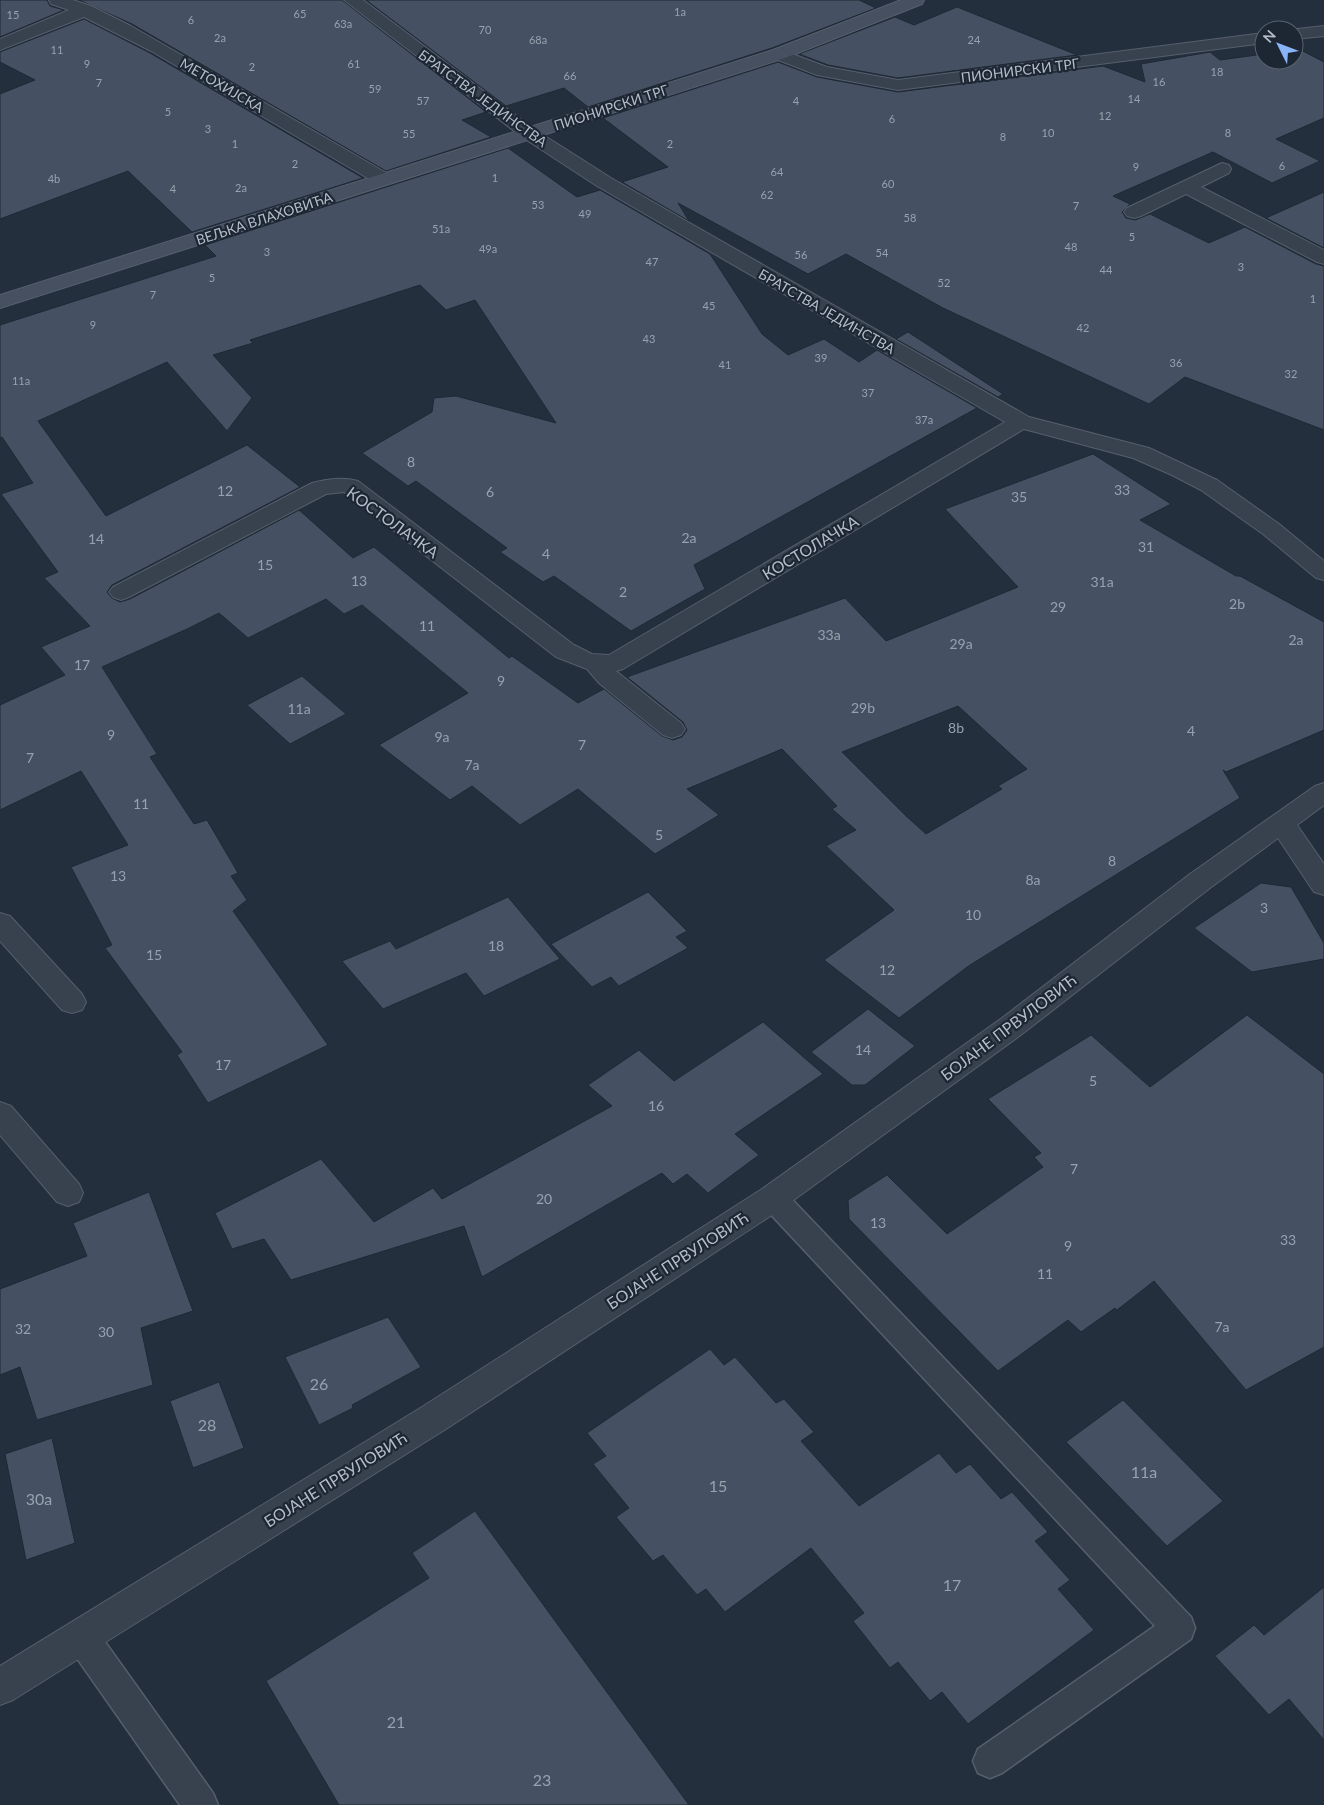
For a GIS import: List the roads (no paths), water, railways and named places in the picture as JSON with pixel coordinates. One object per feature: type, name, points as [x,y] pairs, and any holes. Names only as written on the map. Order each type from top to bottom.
[{"type":"street","name":"МЕТОХИЈСКА","points":[[57,0],[85,10],[123,28],[257,104],[383,180]]},
{"type":"street","name":"БРАТСТВА ЈЕДИНСТВА","points":[[352,0],[528,133],[604,182],[1021,422],[1141,453],[1180,470],[1208,486],[1271,529],[1324,574]]},
{"type":"street","name":"ПИОНИРСКИ ТРГ","points":[[528,133],[779,54],[916,0]]},
{"type":"street","points":[[0,45],[85,10]]},
{"type":"street","points":[[1304,33],[1324,31]]},
{"type":"street","name":"ПИОНИРСКИ ТРГ","points":[[779,54],[823,71],[898,85],[1254,39]]},
{"type":"street","name":"ВЕЉКА ВЛАХОВИЋА","points":[[0,302],[528,133]]},
{"type":"street","points":[[1134,212],[1222,169]]},
{"type":"street","points":[[1187,187],[1324,258]]},
{"type":"street","name":"КОСТОЛАЧКА","points":[[121,592],[320,488],[338,485],[350,486],[565,651],[582,661],[597,665],[614,663],[1021,422]]},
{"type":"street","name":"КОСТОЛАЧКА","points":[[597,665],[608,677],[672,729]]},
{"type":"street","name":"БОЈАНЕ ПРВУЛОВИЋ","points":[[0,1687],[434,1418],[773,1198],[1012,1026],[1200,881],[1324,792]]},
{"type":"street","points":[[1282,823],[1324,885]]},
{"type":"street","points":[[0,923],[72,1002]]},
{"type":"street","points":[[0,1114],[68,1193]]},
{"type":"lane","points":[[773,1198],[1179,1628],[990,1761]]},
{"type":"lane","points":[[81,1636],[201,1805]]}]
